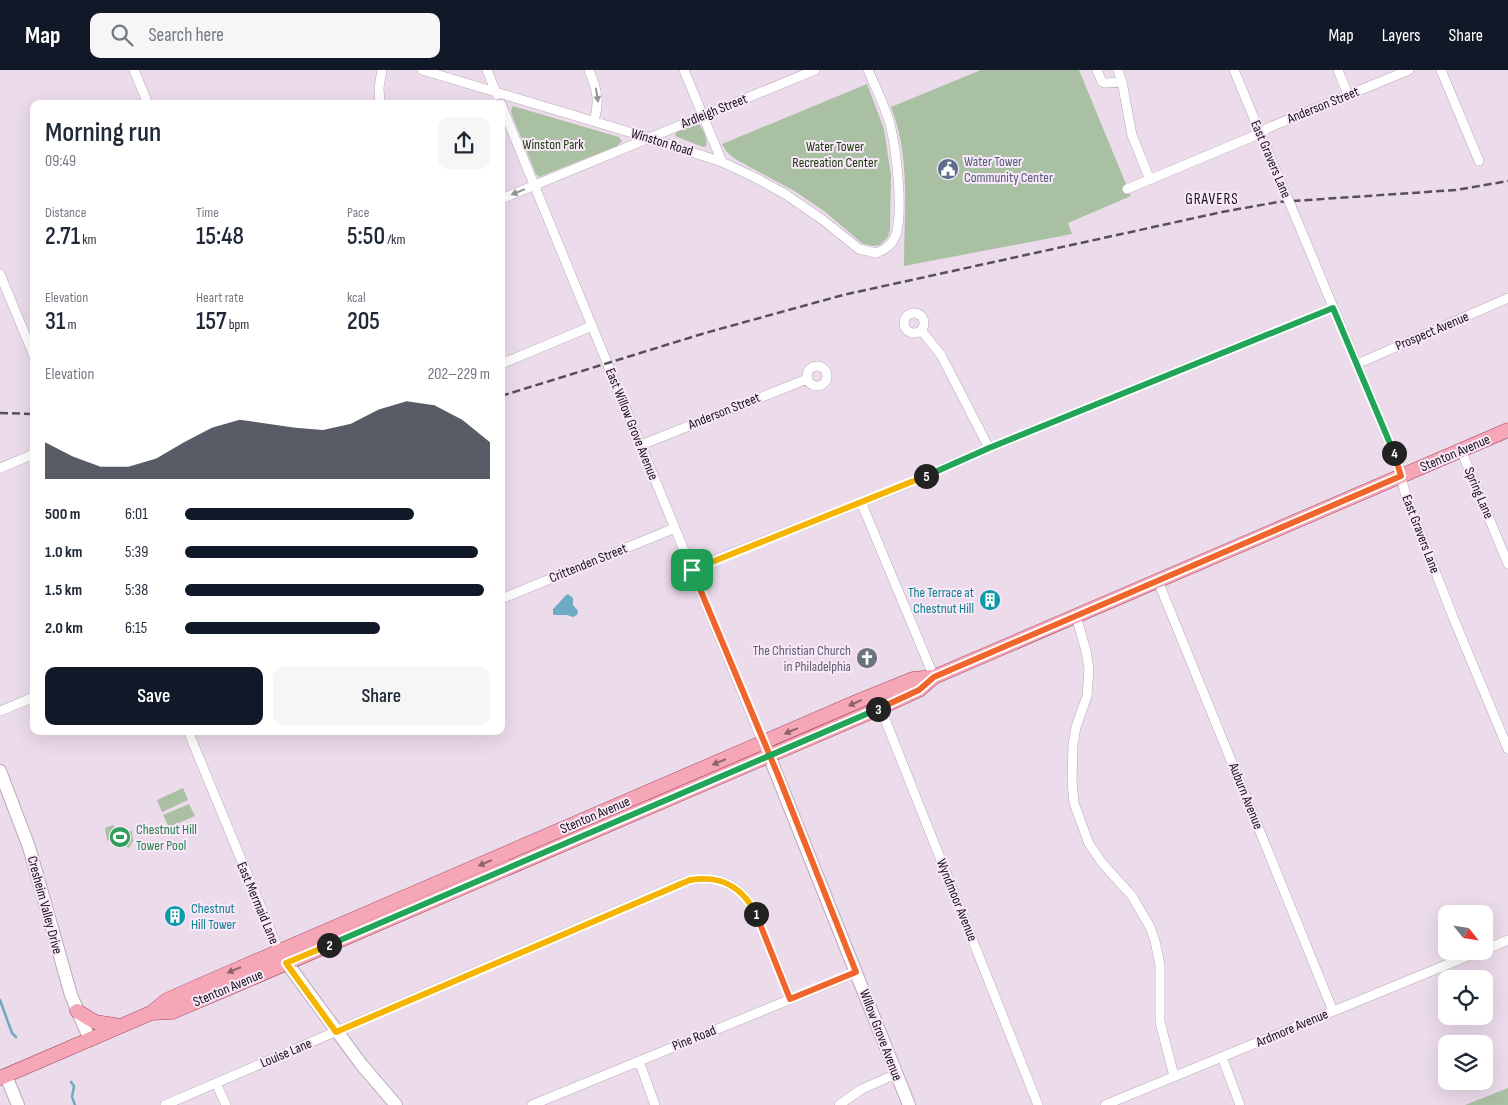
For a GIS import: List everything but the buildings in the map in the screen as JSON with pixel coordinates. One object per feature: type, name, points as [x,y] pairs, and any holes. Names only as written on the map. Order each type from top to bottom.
[{"type":"main road","name":"Stenton Avenue","points":[[3,1077],[152,1013],[167,1000],[282,957],[878,701],[919,690],[934,677],[1508,430]]},
{"type":"main road","name":"Willow Grove Avenue","points":[[766,749],[909,1105]]},
{"type":"main road","name":"Cresheim Valley Drive","points":[[0,771],[30,847],[60,960],[77,1011],[90,1040]]},
{"type":"main road","name":"East Mermaid Lane","points":[[282,957],[372,1079],[396,1105]]},
{"type":"main road","points":[[77,1011],[96,1022],[122,1026]]},
{"type":"main road","points":[[3,1077],[18,1105]]},
{"type":"street","points":[[134,70],[146,100]]},
{"type":"street","points":[[380,100],[379,88],[382,70]]},
{"type":"street","name":"Winston Road","points":[[422,70],[594,121],[722,162],[785,194],[817,216],[859,250],[871,253],[881,251],[891,244],[897,228],[897,173],[890,124],[868,70]]},
{"type":"street","name":"East Willow Grove Avenue","points":[[487,70],[499,100]]},
{"type":"street","points":[[589,70],[596,88],[598,101],[594,121]]},
{"type":"street","points":[[684,70],[722,162]]},
{"type":"street","name":"Ardleigh Street","points":[[505,197],[815,70]]},
{"type":"street","points":[[1097,70],[1102,82],[1122,82]]},
{"type":"street","points":[[1118,70],[1132,134],[1150,180]]},
{"type":"street","name":"East Gravers Lane","points":[[1234,70],[1396,458],[1406,496],[1453,617],[1508,749]]},
{"type":"street","points":[[1338,70],[1348,95]]},
{"type":"street","name":"Anderson Street","points":[[1127,189],[1270,127],[1409,70]]},
{"type":"street","points":[[1441,70],[1479,161]]},
{"type":"street","name":"East Willow Grove Avenue","points":[[505,114],[766,749]]},
{"type":"street","points":[[0,274],[30,346]]},
{"type":"street","name":"Prospect Avenue","points":[[1357,364],[1508,298]]},
{"type":"street","points":[[692,570],[1333,308]]},
{"type":"street","points":[[505,362],[592,326]]},
{"type":"street","points":[[921,330],[944,361],[989,448]]},
{"type":"street","name":"Anderson Street","points":[[641,445],[807,378]]},
{"type":"street","name":"Spring Lane","points":[[1461,450],[1508,564]]},
{"type":"street","points":[[0,468],[30,456]]},
{"type":"street","points":[[861,502],[934,677]]},
{"type":"street","name":"Crittenden Street","points":[[505,597],[675,528]]},
{"type":"street","name":"Auburn Avenue","points":[[1158,581],[1333,1011]]},
{"type":"street","points":[[1076,616],[1086,650],[1089,670],[1087,696],[1076,727],[1073,745],[1072,780],[1074,803],[1090,844],[1103,864],[1132,896],[1152,934],[1159,954],[1160,1022],[1174,1076]]},
{"type":"street","points":[[0,711],[30,699]]},
{"type":"street","name":"Wyndmoor Avenue","points":[[878,701],[1038,1105]]},
{"type":"street","name":"East Mermaid Lane","points":[[190,735],[282,957]]},
{"type":"street","name":"Louise Lane","points":[[165,1105],[681,883],[699,879],[713,879],[726,883],[738,890],[746,898],[756,915],[790,999]]},
{"type":"street","points":[[1493,946],[1508,940]]},
{"type":"street","name":"Ardmore Avenue","points":[[1105,1105],[1458,960]]},
{"type":"street","name":"Pine Road","points":[[532,1105],[856,972]]},
{"type":"street","points":[[1222,1057],[1240,1105]]},
{"type":"street","points":[[639,1061],[655,1105]]},
{"type":"street","points":[[840,1105],[862,1089],[896,1074]]},
{"type":"street","points":[[216,1083],[226,1105]]},
{"type":"green space","name":"Water Tower Recreation Center","points":[[981,70],[1079,70],[1126,184],[1126,189],[1131,196],[1068,223],[1072,234],[904,266],[904,165],[897,126],[891,107]]},
{"type":"green space","name":"Water Tower Recreation Center","points":[[867,84],[884,129],[891,176],[890,230],[888,237],[880,245],[873,246],[863,244],[824,211],[796,192],[735,159],[726,151],[722,144]]},
{"type":"green space","name":"Winston Park","points":[[513,106],[619,137],[622,141],[617,146],[539,177],[536,174],[512,115]]},
{"type":"green space","points":[[697,123],[704,134],[706,146],[703,147],[675,136],[676,132]]},
{"type":"green space","points":[[183,788],[188,800],[162,812],[157,800]]},
{"type":"green space","points":[[189,804],[195,816],[169,827],[163,815]]},
{"type":"green space","name":"Chestnut Hill Tower Pool","points":[[113,825],[118,831],[132,831],[133,841],[129,848],[107,840],[105,828]]},
{"type":"green space","points":[[1508,1088],[1508,1105],[1465,1105]]},
{"type":"water","points":[[568,594],[573,598],[573,605],[578,611],[577,615],[573,617],[554,615],[553,609]]},
{"type":"waterway","points":[[0,1000],[12,1033],[16,1037]]},
{"type":"waterway","points":[[71,1082],[74,1086],[72,1097],[75,1105]]},
{"type":"railway","points":[[505,395],[705,333],[843,295],[1222,212],[1278,202],[1456,190],[1508,181]]},
{"type":"railway","points":[[0,413],[30,414]]},
{"type":"place","name":"Water Tower Community Center","points":[[948,169]]},
{"type":"place","name":"The Terrace at Chestnut Hill","points":[[990,600]]},
{"type":"place","name":"The Christian Church in Philadelphia","points":[[867,658]]},
{"type":"place","name":"Chestnut Hill Tower Pool","points":[[120,837]]},
{"type":"place","name":"Chestnut Hill Tower","points":[[175,916]]},
{"type":"district","name":"GRAVERS","points":[[1212,199]]},
{"type":"route","points":[[692,570],[770,755],[856,972],[790,999],[750,903],[738,890],[726,883],[706,878],[681,883],[336,1032],[286,963],[488,877],[770,755],[781,750],[880,708],[919,690],[934,677],[1401,476],[1396,458],[1333,308],[989,448],[898,488],[692,570]]}]
